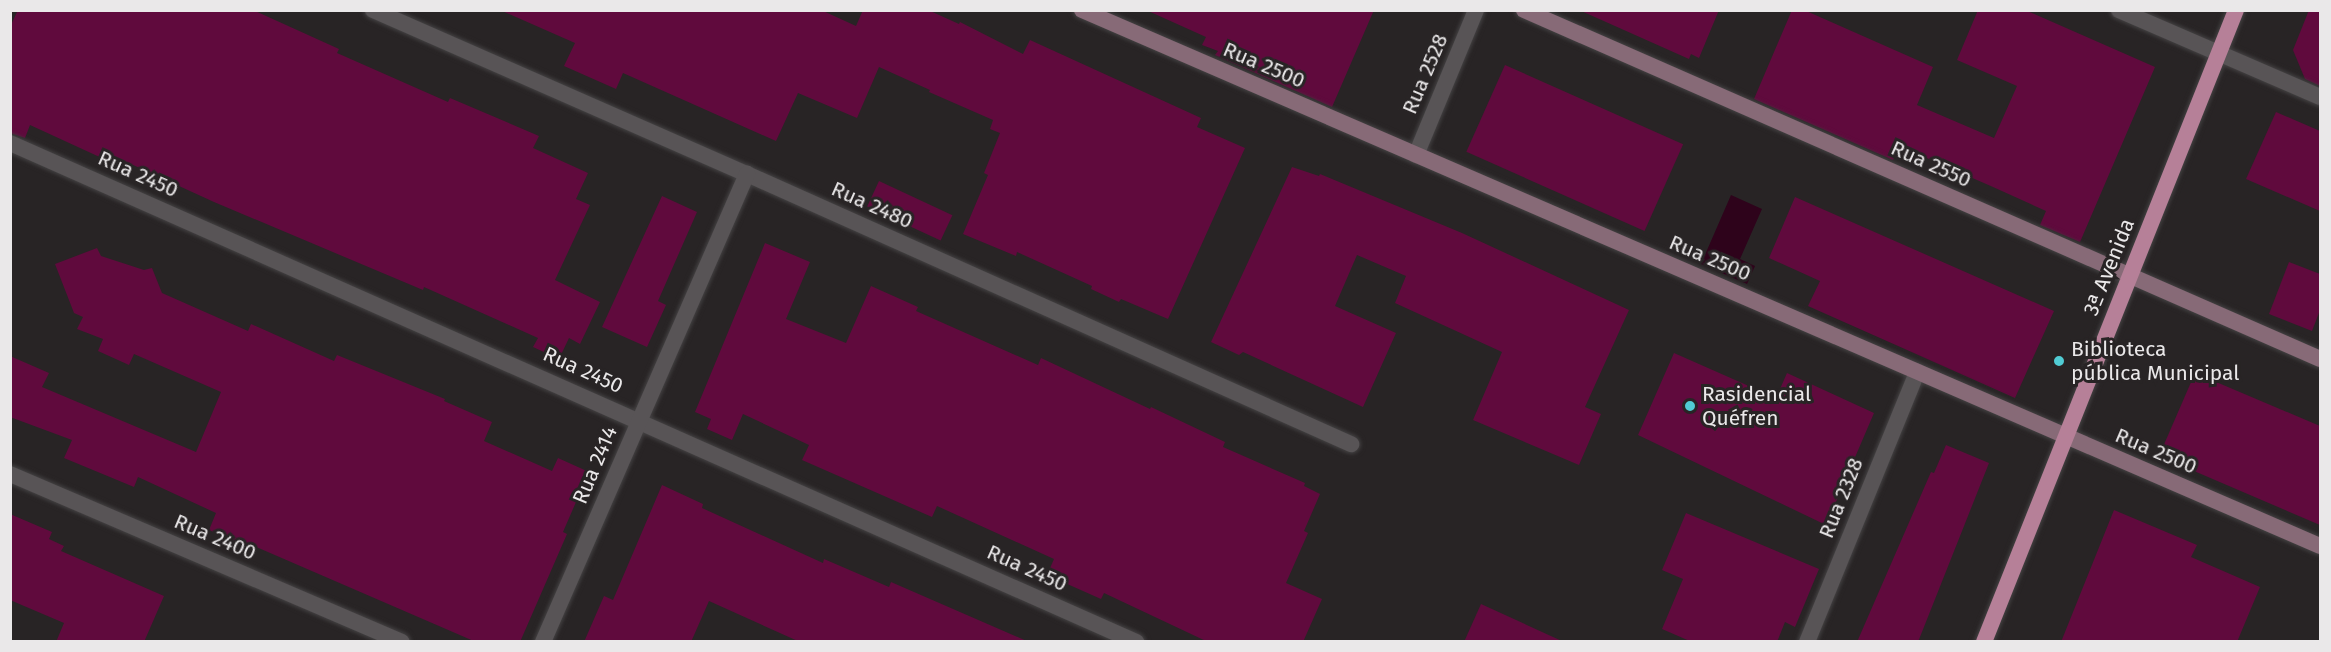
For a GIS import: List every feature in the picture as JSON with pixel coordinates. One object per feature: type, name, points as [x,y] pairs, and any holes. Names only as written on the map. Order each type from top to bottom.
[{"type":"main road","name":"Rua 2500","points":[[1082,10],[2320,546]]},
{"type":"main road","name":"Rua 2550","points":[[1524,10],[2320,359]]},
{"type":"main road","name":"3ª Avenida","points":[[1984,642],[2236,10]]},
{"type":"street","name":"Rua 2480","points":[[373,10],[1351,444]]},
{"type":"street","name":"Rua 2528","points":[[1416,155],[1476,10]]},
{"type":"street","points":[[2119,10],[2320,97]]},
{"type":"street","name":"Rua 2450","points":[[10,143],[1136,642]]},
{"type":"street","name":"Rua 2414","points":[[543,642],[747,174]]},
{"type":"street","name":"Rua 2328","points":[[1807,642],[1917,372]]},
{"type":"street","name":"Rua 2400","points":[[10,474],[402,642]]},
{"type":"shaded area","points":[[1731,195],[1762,209],[1740,259],[1755,266],[1747,284],[1701,264]]},
{"type":"building","points":[[18,10],[253,10],[339,49],[337,53],[448,102],[450,98],[539,136],[533,148],[588,173],[576,199],[590,205],[555,280],[600,302],[580,344],[569,338],[559,359],[533,347],[538,338],[424,287],[423,290],[214,202],[120,159],[117,165],[30,125],[25,138],[10,133],[10,27]]},
{"type":"building","points":[[500,10],[821,10],[856,26],[863,10],[928,10],[959,24],[960,22],[1023,54],[1030,40],[1201,118],[1197,127],[1245,148],[1168,319],[1121,299],[1119,302],[1091,289],[1092,286],[1017,252],[1016,256],[963,234],[988,175],[984,173],[1000,133],[990,129],[993,120],[929,92],[930,90],[879,67],[857,118],[798,93],[776,141],[623,73],[616,89],[564,66],[575,43]]},
{"type":"building","points":[[1146,10],[1374,10],[1332,107],[1215,55],[1218,51],[1202,45],[1206,37]]},
{"type":"building","points":[[1579,10],[1719,10],[1699,58],[1691,54],[1689,59]]},
{"type":"building","points":[[1792,10],[1804,10],[1933,67],[1917,105],[1994,138],[2017,86],[1957,60],[1978,10],[2025,10],[2155,67],[2080,242],[2040,225],[2046,211],[1993,187],[1899,146],[1893,160],[1754,99]]},
{"type":"building","points":[[2309,10],[2320,10],[2320,86],[2305,79],[2293,50]]},
{"type":"building","points":[[1505,65],[1683,144],[1645,231],[1466,152]]},
{"type":"building","points":[[2276,112],[2320,131],[2320,211],[2246,179]]},
{"type":"building","points":[[1292,167],[1319,176],[1320,174],[1462,233],[1629,310],[1585,407],[1601,414],[1579,465],[1473,420],[1502,352],[1395,303],[1406,276],[1357,255],[1335,306],[1396,333],[1363,407],[1243,352],[1239,355],[1211,342]]},
{"type":"building","points":[[879,181],[952,215],[941,241],[867,206]]},
{"type":"building","points":[[662,196],[697,212],[658,301],[666,305],[647,347],[602,327]]},
{"type":"building","points":[[1795,197],[2054,311],[2015,398],[1808,306],[1820,281],[1769,258]]},
{"type":"building","points":[[765,243],[810,262],[786,319],[846,343],[871,286],[918,307],[916,311],[1038,365],[1041,358],[1150,409],[1151,407],[1225,442],[1223,447],[1305,483],[1304,486],[1320,494],[1304,531],[1308,533],[1286,583],[1322,599],[1303,642],[1208,642],[1104,593],[1101,599],[1047,575],[1054,559],[937,506],[932,517],[802,460],[809,445],[743,414],[732,440],[707,429],[711,419],[695,412]]},
{"type":"building","points":[[97,248],[101,256],[144,270],[152,268],[162,293],[248,331],[251,324],[334,361],[337,355],[445,399],[444,401],[492,422],[484,441],[552,471],[558,458],[589,472],[563,532],[567,534],[520,642],[476,642],[247,543],[246,546],[209,530],[216,513],[138,477],[134,487],[64,458],[72,440],[10,417],[10,356],[49,373],[42,387],[196,452],[221,392],[134,354],[129,365],[98,351],[103,339],[77,329],[83,317],[74,313],[55,264]]},
{"type":"building","points":[[2289,262],[2320,274],[2320,310],[2312,331],[2269,314]]},
{"type":"building","points":[[1674,353],[1776,398],[1787,373],[1874,413],[1826,525],[1638,435]]},
{"type":"building","points":[[2195,373],[2320,426],[2320,525],[2159,456]]},
{"type":"building","points":[[1946,445],[1989,463],[1918,642],[1857,642],[1931,472],[1934,473]]},
{"type":"building","points":[[662,485],[703,504],[702,508],[823,563],[824,559],[889,587],[891,582],[1029,642],[800,642],[709,601],[691,642],[584,642],[604,596],[613,600]]},
{"type":"building","points":[[2114,510],[2197,545],[2191,557],[2260,587],[2237,642],[2061,642]]},
{"type":"building","points":[[1686,513],[1819,569],[1795,627],[1785,622],[1777,642],[1692,642],[1662,629],[1683,579],[1662,570]]},
{"type":"building","points":[[10,514],[52,532],[49,539],[64,546],[61,551],[164,596],[144,642],[56,642],[64,623],[10,600]]},
{"type":"building","points":[[1481,604],[1564,642],[1464,642]]},
{"type":"place","name":"Biblioteca pública Municipal","points":[[2059,361]]},
{"type":"place","name":"Rasidencial Quéfren","points":[[1690,406]]}]
